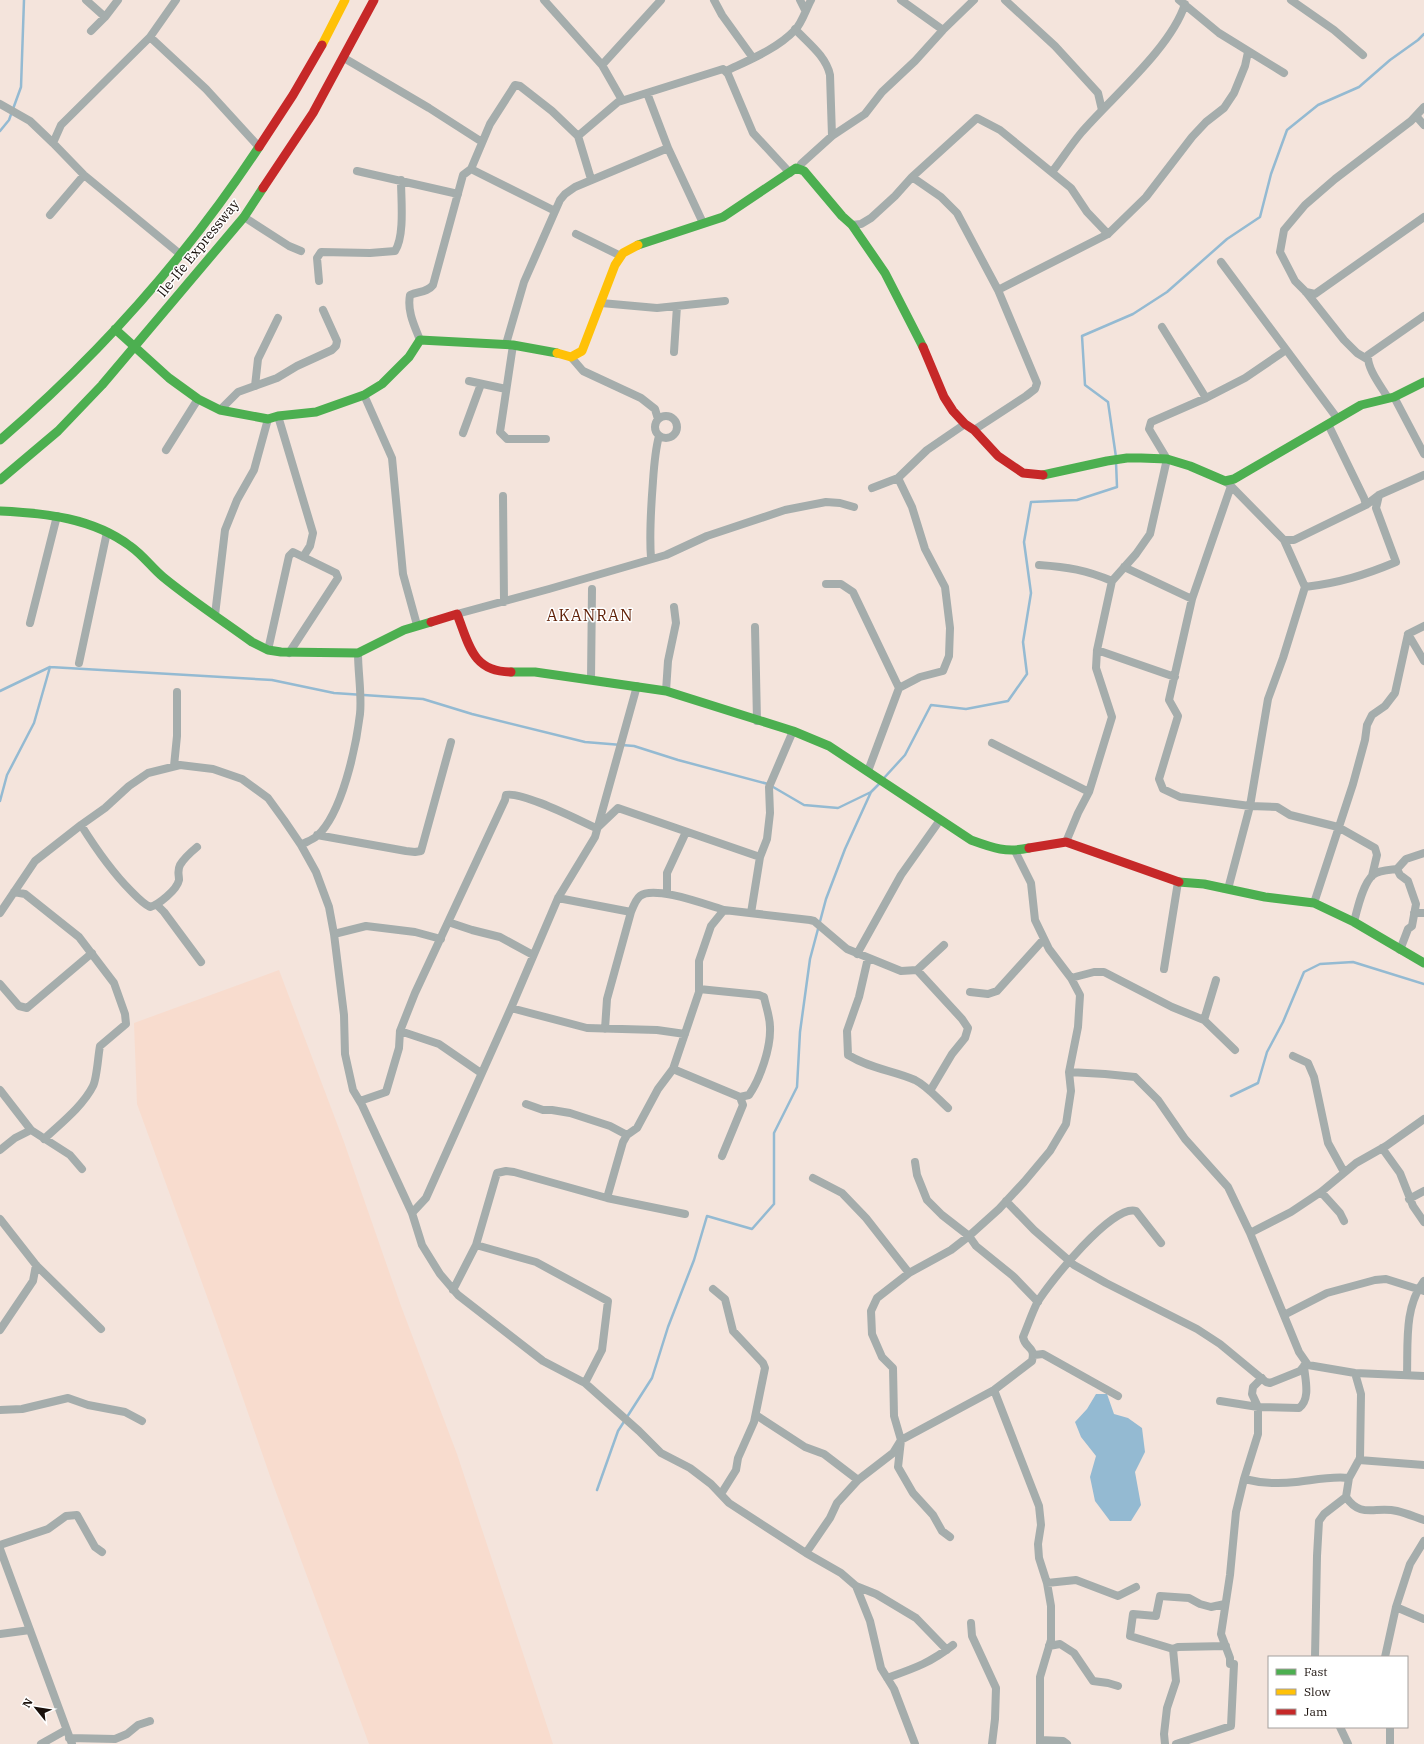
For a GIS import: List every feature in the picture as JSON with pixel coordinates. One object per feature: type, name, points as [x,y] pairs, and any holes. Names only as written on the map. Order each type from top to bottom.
[{"type":"main road","name":"Ile-Ife Expressway","points":[[0,440],[47,398],[115,329],[180,254],[235,182],[259,147],[310,65],[345,0]]},
{"type":"main road","name":"Ile-Ife Expressway","points":[[0,480],[58,431],[102,385],[244,216],[313,113],[374,0]]},
{"type":"main road","points":[[115,329],[134,348],[169,378],[198,399],[220,410],[268,419],[278,416],[316,412],[364,395],[382,384],[409,357],[420,340],[510,345],[547,351],[570,357],[582,351],[615,266],[623,253],[647,241],[723,217],[796,168],[800,168],[842,216],[852,225],[885,273],[919,339],[944,397],[952,411],[964,424],[974,430],[998,456],[1023,473],[1046,475],[1122,458],[1167,459],[1190,466],[1228,483],[1337,418],[1361,406],[1391,397],[1424,382]]},
{"type":"main road","points":[[0,511],[27,512],[72,518],[107,532],[131,546],[163,577],[252,642],[268,650],[289,653],[358,653],[404,630],[457,614],[473,655],[485,666],[503,672],[536,672],[666,691],[793,731],[829,746],[971,840],[995,849],[1015,851],[1066,842],[1178,882],[1204,884],[1266,897],[1314,903],[1354,922],[1424,963]]},
{"type":"street","points":[[86,0],[105,17]]},
{"type":"street","points":[[91,31],[105,17],[118,0]]},
{"type":"street","points":[[53,143],[61,125],[150,37],[176,0]]},
{"type":"street","points":[[544,0],[602,65],[622,100]]},
{"type":"street","points":[[602,65],[661,0]]},
{"type":"street","points":[[714,0],[753,58]]},
{"type":"street","points":[[800,0],[805,10]]},
{"type":"street","points":[[578,136],[622,100],[720,69],[726,71],[753,58],[778,43],[795,29],[811,0]]},
{"type":"street","points":[[901,0],[943,30]]},
{"type":"street","points":[[800,168],[801,164],[832,136],[865,114],[879,96],[915,62],[943,30],[974,0]]},
{"type":"street","points":[[1005,0],[1055,46],[1098,93],[1102,110]]},
{"type":"street","points":[[1291,0],[1334,30],[1363,55]]},
{"type":"street","points":[[1052,172],[1081,132],[1164,42],[1183,11],[1182,2]]},
{"type":"street","points":[[1182,2],[1208,25],[1248,52],[1284,73]]},
{"type":"street","points":[[795,29],[829,67],[832,136]]},
{"type":"street","points":[[150,37],[206,89],[259,147]]},
{"type":"street","points":[[998,290],[1108,234],[1146,197],[1206,122],[1224,108],[1234,92],[1245,66],[1248,52]]},
{"type":"street","points":[[344,58],[429,108],[482,142]]},
{"type":"street","points":[[726,71],[753,133],[790,173]]},
{"type":"street","points":[[420,340],[411,317],[409,301],[410,295],[415,292],[426,291],[433,285],[462,175],[471,169],[496,113],[515,85],[520,86],[552,111],[578,136],[591,179]]},
{"type":"street","points":[[647,93],[668,148],[703,223]]},
{"type":"street","points":[[0,104],[30,122],[84,175],[180,254]]},
{"type":"street","points":[[1424,107],[1416,116],[1335,179],[1306,206],[1284,230],[1280,252],[1295,281],[1306,292],[1344,340],[1357,353],[1367,359],[1375,376],[1420,436],[1424,454]]},
{"type":"street","points":[[1416,116],[1424,125]]},
{"type":"street","points":[[852,225],[861,224],[871,218],[895,196],[912,177],[977,118],[1000,130],[1072,188],[1087,212],[1108,234]]},
{"type":"street","points":[[546,439],[507,439],[500,432],[510,345],[524,282],[555,211],[565,194],[591,179],[668,148]]},
{"type":"street","points":[[471,169],[555,211]]},
{"type":"street","points":[[357,171],[458,194]]},
{"type":"street","points":[[50,215],[84,175]]},
{"type":"street","points":[[912,177],[942,197],[957,213],[998,290],[1037,383],[1035,389],[1026,396],[974,430]]},
{"type":"street","points":[[319,281],[317,258],[321,252],[370,253],[395,251],[399,245],[401,224],[400,180]]},
{"type":"street","points":[[244,216],[289,246],[301,250]]},
{"type":"street","points":[[1306,292],[1315,294],[1424,217]]},
{"type":"street","points":[[576,234],[621,256]]},
{"type":"street","points":[[1221,262],[1337,418]]},
{"type":"street","points":[[601,303],[657,308],[725,301]]},
{"type":"street","points":[[674,352],[677,306]]},
{"type":"street","points":[[220,410],[238,392],[278,378],[297,366],[332,350],[336,346],[337,341],[323,310]]},
{"type":"street","points":[[1367,359],[1368,354],[1424,316]]},
{"type":"street","points":[[256,386],[258,359],[278,318]]},
{"type":"street","points":[[1162,327],[1206,398]]},
{"type":"street","points":[[1066,842],[1078,813],[1089,792],[1112,717],[1096,668],[1097,650],[1112,581],[1136,554],[1150,534],[1167,459],[1149,429],[1151,422],[1206,398],[1245,378],[1286,350]]},
{"type":"street","points":[[570,357],[582,371],[646,401],[655,409],[658,419]]},
{"type":"street","points":[[468,381],[506,389]]},
{"type":"street","points":[[464,433],[481,384]]},
{"type":"street","points":[[364,395],[392,458],[403,574],[417,625]]},
{"type":"street","points":[[166,450],[198,399]]},
{"type":"street","points":[[278,416],[312,533],[310,546],[303,557]]},
{"type":"street","points":[[663,416],[670,416],[675,420],[677,426],[675,432],[671,437],[665,438],[659,436],[655,431],[655,424],[658,419],[663,416]]},
{"type":"street","points":[[215,615],[225,530],[237,500],[254,470],[268,419]]},
{"type":"street","points":[[872,488],[898,478],[927,450],[964,424]]},
{"type":"street","points":[[1328,424],[1366,505]]},
{"type":"street","points":[[651,558],[649,534],[655,451],[659,436]]},
{"type":"street","points":[[1284,540],[1294,540],[1366,505],[1379,495],[1423,477]]},
{"type":"street","points":[[868,771],[899,688],[920,677],[943,671],[949,656],[950,628],[945,587],[925,549],[912,507],[898,478]]},
{"type":"street","points":[[1228,889],[1250,806],[1268,699],[1283,658],[1305,587],[1284,540],[1228,483],[1192,599],[1169,700],[1178,716],[1159,779],[1163,789],[1180,798],[1250,806],[1277,807],[1290,815],[1338,827],[1374,848],[1377,855],[1372,876],[1364,890],[1354,922]]},
{"type":"street","points":[[1305,587],[1329,584],[1366,575],[1396,562],[1376,508],[1379,495]]},
{"type":"street","points":[[503,496],[504,602]]},
{"type":"street","points":[[457,614],[504,602],[651,558],[666,555],[707,536],[784,510],[826,502],[840,503],[854,507]]},
{"type":"street","points":[[30,623],[57,516]]},
{"type":"street","points":[[79,663],[107,532]]},
{"type":"street","points":[[268,650],[289,556],[293,552],[336,573],[338,578],[289,653]]},
{"type":"street","points":[[1040,565],[1070,567],[1093,573],[1112,581]]},
{"type":"street","points":[[1124,567],[1192,599]]},
{"type":"street","points":[[826,584],[841,584],[853,592],[899,688]]},
{"type":"street","points":[[590,680],[592,589]]},
{"type":"street","points":[[666,691],[668,661],[676,623],[674,607]]},
{"type":"street","points":[[1408,634],[1424,626]]},
{"type":"street","points":[[755,627],[757,720]]},
{"type":"street","points":[[1408,634],[1424,661]]},
{"type":"street","points":[[1314,903],[1353,784],[1365,740],[1366,725],[1372,715],[1385,706],[1395,693],[1408,634]]},
{"type":"street","points":[[1097,650],[1175,677]]},
{"type":"street","points":[[301,845],[317,836],[324,828],[338,802],[350,767],[360,713],[358,653]]},
{"type":"street","points":[[412,1213],[426,1198],[511,1008],[558,898],[595,837],[596,828],[625,735],[638,686]]},
{"type":"street","points":[[174,766],[177,736],[177,692]]},
{"type":"street","points":[[751,913],[760,857],[767,839],[770,813],[770,787],[793,731]]},
{"type":"street","points":[[317,836],[406,851],[421,851],[451,742]]},
{"type":"street","points":[[992,743],[1089,792]]},
{"type":"street","points":[[0,913],[35,861],[81,825],[106,808],[129,786],[148,773],[180,765],[213,769],[242,779],[268,798],[301,845],[316,872],[329,907],[334,934],[344,1016],[345,1054],[353,1090],[360,1101],[412,1213],[422,1245],[440,1274],[453,1290],[542,1362],[585,1383],[661,1453],[690,1468],[711,1484],[729,1503],[806,1553],[841,1573],[856,1586],[876,1594],[916,1618],[950,1647],[926,1664],[887,1678]]},
{"type":"street","points":[[360,1101],[386,1092],[399,1048],[400,1032],[415,993],[480,855],[506,795],[512,793],[534,800],[596,828]]},
{"type":"street","points":[[596,828],[618,808],[760,857]]},
{"type":"street","points":[[858,954],[900,875],[940,820]]},
{"type":"street","points":[[81,825],[105,862],[119,879],[144,904],[150,907],[157,905],[174,889],[179,881],[177,873],[179,866],[197,846]]},
{"type":"street","points":[[667,894],[667,873],[686,832]]},
{"type":"street","points":[[950,1537],[942,1531],[933,1515],[913,1493],[898,1467],[901,1440],[894,1416],[893,1368],[882,1357],[872,1334],[870,1319],[871,1311],[877,1298],[908,1273],[951,1250],[969,1236],[1006,1201],[1024,1182],[1050,1150],[1066,1124],[1071,1091],[1069,1072],[1078,1027],[1080,995],[1071,978],[1049,949],[1035,920],[1031,883],[1015,851]]},
{"type":"street","points":[[1372,876],[1382,871],[1397,869],[1406,859],[1424,854]]},
{"type":"street","points":[[1397,869],[1400,875],[1408,881],[1416,904],[1412,926],[1408,930],[1400,950]]},
{"type":"street","points":[[1164,969],[1178,882]]},
{"type":"street","points":[[14,892],[25,894],[79,937],[114,983],[126,1014],[126,1024],[100,1046],[94,1085],[87,1096],[65,1120],[44,1139]]},
{"type":"street","points":[[605,1029],[607,999],[631,912],[638,896],[646,893],[667,894],[724,910],[814,921],[847,948],[858,954],[901,971],[917,970],[944,945]]},
{"type":"street","points":[[558,898],[631,912]]},
{"type":"street","points":[[157,905],[164,912],[201,962]]},
{"type":"street","points":[[607,1198],[623,1142],[627,1135],[637,1128],[658,1089],[673,1069],[699,988],[699,961],[711,926],[724,910]]},
{"type":"street","points":[[1414,913],[1424,913]]},
{"type":"street","points":[[448,922],[500,937],[533,955]]},
{"type":"street","points":[[334,934],[366,926],[415,932],[441,939]]},
{"type":"street","points":[[970,992],[988,994],[997,991],[1044,939]]},
{"type":"street","points":[[0,984],[19,1006],[27,1008],[92,953]]},
{"type":"street","points":[[868,958],[859,997],[847,1031],[848,1055],[863,1064],[916,1080],[948,1108]]},
{"type":"street","points":[[917,970],[962,1019],[968,1028],[965,1038],[952,1054],[930,1091]]},
{"type":"street","points":[[1071,978],[1094,972],[1104,972],[1172,1007],[1204,1020],[1235,1050]]},
{"type":"street","points":[[1204,1020],[1216,980]]},
{"type":"street","points":[[673,1069],[740,1097],[749,1095],[757,1083],[769,1042],[770,1027],[764,997],[759,995],[699,988]]},
{"type":"street","points":[[511,1008],[587,1028],[657,1030],[685,1034]]},
{"type":"street","points":[[400,1032],[439,1044],[481,1074]]},
{"type":"street","points":[[1293,1056],[1308,1063],[1314,1077],[1328,1143],[1344,1172]]},
{"type":"street","points":[[1069,1072],[1135,1077],[1158,1100],[1185,1139],[1228,1188],[1250,1233],[1298,1352],[1306,1365],[1306,1398],[1304,1405],[1299,1408],[1258,1407],[1220,1401]]},
{"type":"street","points":[[0,1090],[31,1130],[70,1155],[82,1169]]},
{"type":"street","points":[[722,1156],[743,1105],[740,1097]]},
{"type":"street","points":[[526,1104],[543,1110],[570,1113],[610,1126],[627,1135]]},
{"type":"street","points":[[1250,1233],[1291,1212],[1321,1192],[1344,1172],[1424,1119]]},
{"type":"street","points":[[0,1150],[15,1138],[31,1130]]},
{"type":"street","points":[[1382,1148],[1400,1173],[1409,1199],[1424,1222]]},
{"type":"street","points":[[915,1162],[917,1175],[927,1200],[942,1215],[969,1236],[976,1246],[1013,1276],[1038,1302]]},
{"type":"street","points":[[453,1290],[476,1244],[497,1173],[506,1171],[514,1172],[607,1198],[685,1214]]},
{"type":"street","points":[[813,1178],[842,1193],[866,1218],[908,1273]]},
{"type":"street","points":[[1409,1199],[1424,1191]]},
{"type":"street","points":[[1321,1192],[1340,1213],[1344,1221]]},
{"type":"street","points":[[1006,1201],[1034,1230],[1068,1260],[1106,1283],[1197,1329],[1220,1344],[1266,1382],[1270,1383],[1300,1371],[1306,1365]]},
{"type":"street","points":[[806,1553],[830,1518],[837,1503],[858,1480],[893,1453],[901,1440],[994,1390],[1032,1361],[1034,1355],[1025,1344],[1023,1336],[1038,1302],[1068,1260],[1112,1218],[1128,1210],[1136,1211],[1161,1243]]},
{"type":"street","points":[[0,1219],[36,1266],[101,1330]]},
{"type":"street","points":[[476,1244],[536,1262],[608,1301],[602,1350],[585,1383]]},
{"type":"street","points":[[0,1330],[34,1281],[36,1266]]},
{"type":"street","points":[[1284,1315],[1327,1293],[1375,1280],[1386,1279],[1421,1290]]},
{"type":"street","points":[[1407,1375],[1409,1312],[1421,1290],[1424,1281]]},
{"type":"street","points":[[713,1289],[725,1299],[733,1331],[764,1365],[764,1376],[754,1422],[738,1458],[736,1470],[721,1494]]},
{"type":"street","points":[[1034,1355],[1043,1354],[1118,1396]]},
{"type":"street","points":[[1306,1365],[1355,1373],[1424,1376]]},
{"type":"street","points":[[1355,1373],[1360,1394],[1358,1460],[1349,1478],[1346,1497],[1352,1506],[1361,1510],[1396,1510],[1424,1520]]},
{"type":"street","points":[[1176,1744],[1231,1726],[1234,1664],[1230,1664],[1226,1646],[1221,1634],[1236,1512],[1244,1479],[1258,1434],[1258,1407],[1252,1394],[1253,1387],[1262,1378]]},
{"type":"street","points":[[994,1390],[1039,1506],[1041,1525],[1038,1544],[1038,1558],[1047,1583],[1051,1606],[1050,1640],[1040,1677],[1040,1742],[1063,1741],[1067,1744]]},
{"type":"street","points":[[0,1410],[22,1409],[68,1398],[88,1406],[125,1412],[142,1421]]},
{"type":"street","points":[[756,1414],[805,1447],[824,1454],[858,1480]]},
{"type":"street","points":[[1358,1460],[1424,1465]]},
{"type":"street","points":[[1244,1479],[1278,1483],[1336,1476],[1349,1478]]},
{"type":"street","points":[[1315,1656],[1319,1521],[1324,1514],[1346,1497]]},
{"type":"street","points":[[0,1545],[48,1529],[66,1516],[77,1515],[95,1547],[102,1552]]},
{"type":"street","points":[[1385,1656],[1396,1607],[1410,1564],[1424,1541]]},
{"type":"street","points":[[0,1549],[70,1741],[115,1740],[127,1734],[138,1725],[150,1721]]},
{"type":"street","points":[[0,1571],[9,1573]]},
{"type":"street","points":[[1047,1583],[1076,1580],[1118,1596],[1136,1587]]},
{"type":"street","points":[[856,1586],[870,1621],[881,1668],[894,1689],[915,1744]]},
{"type":"street","points":[[1225,1604],[1211,1607],[1200,1604],[1190,1598],[1160,1596],[1156,1616],[1133,1614],[1129,1632],[1130,1636],[1173,1649],[1178,1647],[1226,1646]]},
{"type":"street","points":[[1396,1607],[1424,1619]]},
{"type":"street","points":[[971,1623],[972,1636],[996,1688],[995,1719],[992,1744]]},
{"type":"street","points":[[0,1634],[30,1630]]},
{"type":"street","points":[[1049,1646],[1060,1644],[1074,1653],[1093,1681],[1108,1682],[1118,1686]]},
{"type":"street","points":[[1165,1744],[1164,1734],[1167,1708],[1176,1681],[1173,1649]]},
{"type":"street","points":[[1340,1728],[1348,1744]]},
{"type":"street","points":[[1390,1728],[1390,1744]]},
{"type":"street","points":[[41,1744],[66,1730]]},
{"type":"shaded area","points":[[279,970],[344,1142],[401,1306],[457,1454],[553,1744],[369,1744],[270,1476],[217,1324],[137,1104],[134,1023]]},
{"type":"water","points":[[1096,1394],[1107,1394],[1114,1414],[1128,1418],[1142,1428],[1145,1452],[1135,1472],[1141,1505],[1131,1521],[1110,1521],[1095,1501],[1090,1477],[1096,1456],[1081,1437],[1075,1422],[1087,1409]]},
{"type":"waterway","points":[[0,131],[9,120],[21,87],[24,0]]},
{"type":"waterway","points":[[1116,457],[1108,402],[1085,385],[1082,336],[1133,314],[1167,292],[1227,239],[1260,217],[1271,174],[1287,130],[1318,105],[1359,87],[1390,60],[1424,34]]},
{"type":"waterway","points":[[884,778],[905,755],[931,705],[966,709],[1008,701],[1027,674],[1023,642],[1031,593],[1024,542],[1031,502],[1077,500],[1117,487],[1116,462]]},
{"type":"waterway","points":[[0,691],[50,667],[272,680],[334,693],[423,699],[472,714],[585,742],[634,746],[678,760],[768,784],[804,805],[838,808],[871,792]]},
{"type":"waterway","points":[[0,801],[7,775],[34,723],[50,667]]},
{"type":"waterway","points":[[597,1490],[618,1431],[652,1378],[668,1327],[694,1260],[707,1216],[752,1229],[774,1204],[774,1133],[797,1087],[800,1032],[810,959],[826,899],[845,849],[871,792],[879,784]]},
{"type":"waterway","points":[[1231,1096],[1258,1083],[1267,1052],[1283,1022],[1304,972],[1320,964],[1353,962],[1424,984]]},
{"type":"traffic: fast","points":[[0,440],[72,374],[140,302],[202,227],[259,147]]},
{"type":"traffic: fast","points":[[638,245],[723,217],[796,168],[804,171],[842,216],[852,225],[885,273],[923,347]]},
{"type":"traffic: fast","points":[[0,480],[58,431],[102,385],[244,217],[263,188]]},
{"type":"traffic: fast","points":[[115,329],[169,378],[198,399],[220,410],[268,419],[278,416],[316,412],[364,395],[382,384],[409,357],[420,340],[513,345],[557,353]]},
{"type":"traffic: fast","points":[[1043,475],[1107,461],[1127,458],[1141,458],[1167,459],[1190,466],[1225,481],[1234,479],[1361,405],[1394,397],[1424,382]]},
{"type":"traffic: fast","points":[[0,511],[34,513],[68,519],[84,523],[116,537],[135,550],[159,573],[185,594],[252,642],[268,650],[281,652],[358,653],[404,630],[431,622]]},
{"type":"traffic: fast","points":[[511,672],[535,672],[666,691],[793,731],[829,746],[971,840],[1006,850],[1029,848]]},
{"type":"traffic: fast","points":[[1179,882],[1204,884],[1265,897],[1314,903],[1354,922],[1424,963]]},
{"type":"traffic: slow","points":[[322,45],[345,0]]},
{"type":"traffic: slow","points":[[557,353],[571,357],[582,351],[615,265],[623,253],[638,245]]},
{"type":"traffic: jam","points":[[263,188],[313,113],[374,0]]},
{"type":"traffic: jam","points":[[259,147],[293,95],[322,45]]},
{"type":"traffic: jam","points":[[923,347],[944,397],[953,411],[965,424],[974,430],[998,456],[1023,473],[1043,475]]},
{"type":"traffic: jam","points":[[431,622],[457,614],[469,646],[480,662],[498,671],[511,672]]},
{"type":"traffic: jam","points":[[1029,848],[1066,842],[1179,882]]},
{"type":"district","name":"AKANRAN","points":[[590,615]]}]
